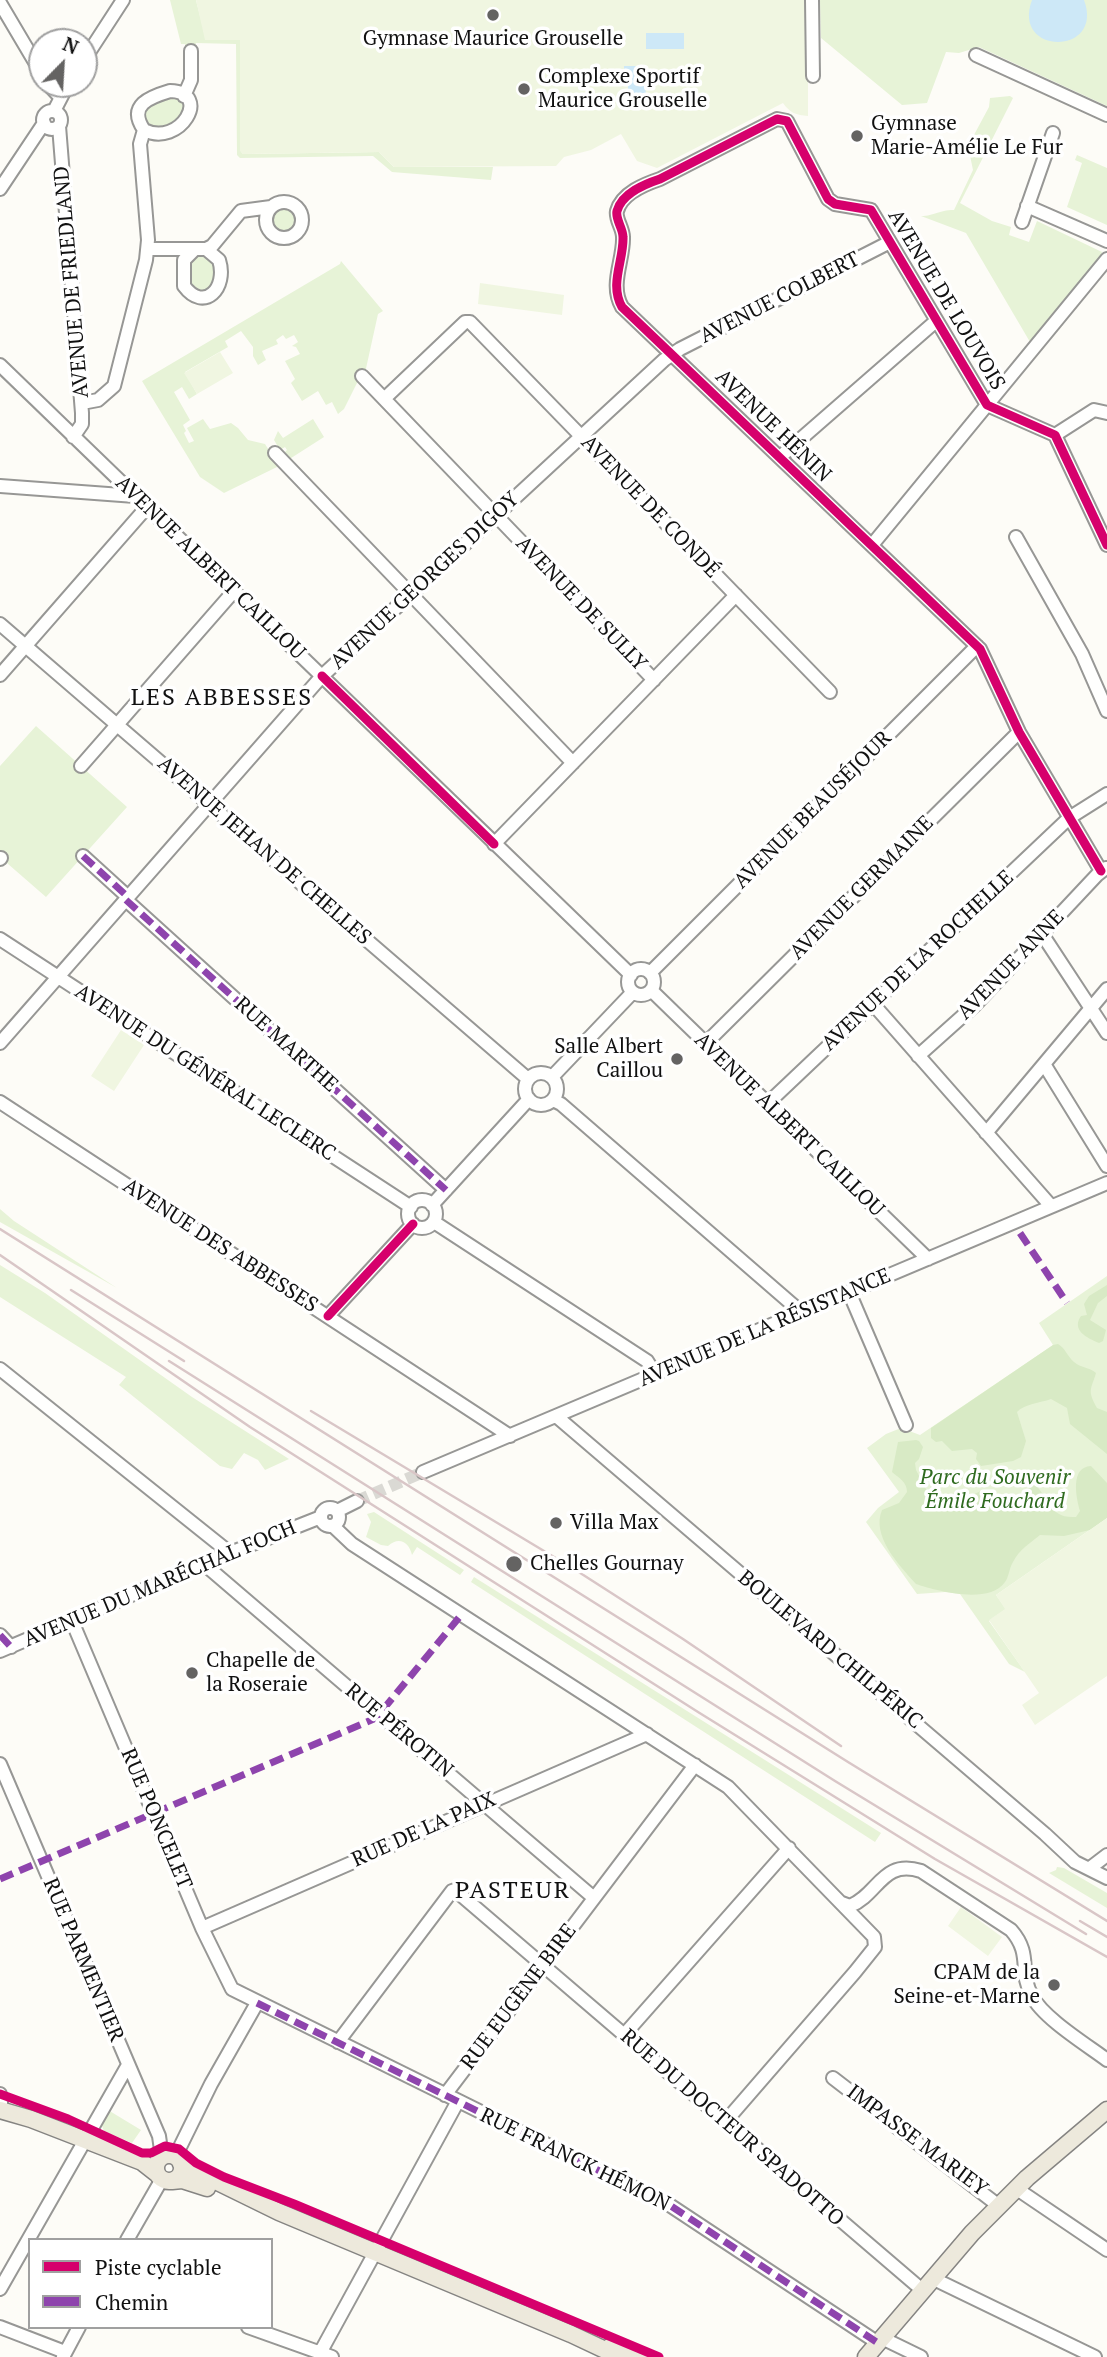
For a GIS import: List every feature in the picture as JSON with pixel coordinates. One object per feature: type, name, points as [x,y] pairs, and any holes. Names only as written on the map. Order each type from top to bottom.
[{"type":"main road","points":[[0,2102],[31,2119],[279,2212],[620,2357]]},
{"type":"main road","points":[[866,2357],[926,2283],[999,2206],[1107,2109]]},
{"type":"main road","points":[[571,2334],[641,2357]]},
{"type":"street","points":[[98,38],[123,0]]},
{"type":"street","points":[[812,0],[813,76]]},
{"type":"street","points":[[0,3],[28,50]]},
{"type":"street","points":[[184,96],[191,80],[191,51]]},
{"type":"street","points":[[976,55],[1107,116]]},
{"type":"street","points":[[174,91],[184,96],[190,111],[184,124],[156,134],[144,130],[140,125],[139,110],[147,99],[174,91]]},
{"type":"street","points":[[54,111],[60,98]]},
{"type":"street","points":[[0,189],[44,123],[46,113],[54,111],[61,115],[59,126],[51,129],[44,123]]},
{"type":"street","name":"AVENUE HÉNIN","points":[[818,183],[787,121],[779,118],[636,189],[618,208],[617,216],[623,237],[617,272],[619,301],[622,307],[977,646],[1019,732],[1069,818],[1104,869]]},
{"type":"street","name":"AVENUE DE FRIEDLAND","points":[[59,126],[82,403],[82,424],[73,437]]},
{"type":"street","points":[[82,403],[98,400],[107,394],[115,383],[148,249],[140,144],[144,130]]},
{"type":"street","points":[[1021,222],[1053,133]]},
{"type":"street","name":"AVENUE DE LOUVOIS","points":[[818,183],[828,199],[835,204],[871,209],[987,405],[1055,435]]},
{"type":"street","points":[[1027,206],[1107,241]]},
{"type":"street","points":[[148,249],[200,249],[212,246],[241,211],[271,207]]},
{"type":"street","name":"AVENUE COLBERT","points":[[672,354],[890,242]]},
{"type":"street","points":[[872,545],[1107,259]]},
{"type":"street","name":"AVENUE DE CONDÉ","points":[[384,399],[465,322],[470,321],[830,692]]},
{"type":"street","points":[[780,457],[936,321]]},
{"type":"street","name":"AVENUE GEORGES DIGOY","points":[[0,1043],[322,676],[672,354]]},
{"type":"street","name":"AVENUE ALBERT CAILLOU","points":[[2,372],[147,507],[631,975]]},
{"type":"street","name":"AVENUE DE SULLY","points":[[362,376],[654,680]]},
{"type":"street","points":[[1107,413],[1094,410],[1055,435],[1107,545]]},
{"type":"street","points":[[275,453],[573,763]]},
{"type":"street","points":[[0,486],[135,496]]},
{"type":"street","points":[[0,675],[147,507]]},
{"type":"street","points":[[1016,537],[1076,642],[1107,711]]},
{"type":"street","points":[[81,766],[234,591]]},
{"type":"street","points":[[494,844],[736,595]]},
{"type":"street","name":"AVENUE JEHAN DE CHELLES","points":[[0,624],[528,1079]]},
{"type":"street","name":"AVENUE BEAUSÉJOUR","points":[[650,973],[977,646]]},
{"type":"street","name":"AVENUE GERMAINE","points":[[705,1044],[1019,732]]},
{"type":"street","name":"AVENUE DE LA ROCHELLE","points":[[767,1104],[1069,818],[1107,794]]},
{"type":"street","name":"RUE MARTHE","points":[[83,856],[446,1190]]},
{"type":"street","name":"AVENUE ANNE","points":[[918,1056],[975,1005],[1104,869]]},
{"type":"street","points":[[1042,934],[1107,1033]]},
{"type":"street","name":"AVENUE DU GÉNÉRAL LECLERC","points":[[0,939],[411,1207]]},
{"type":"street","points":[[640,970],[650,973],[654,982],[651,990],[640,995],[633,992],[628,982],[631,975],[640,970]]},
{"type":"street","points":[[986,1133],[1107,989]]},
{"type":"street","name":"AVENUE ALBERT CAILLOU","points":[[651,990],[928,1259]]},
{"type":"street","points":[[552,1077],[633,992]]},
{"type":"street","points":[[873,1004],[1051,1206]]},
{"type":"street","points":[[1044,1064],[1107,1166]]},
{"type":"street","points":[[542,1073],[552,1077],[558,1090],[553,1100],[544,1105],[529,1099],[525,1089],[528,1079],[542,1073]]},
{"type":"street","points":[[432,1205],[529,1099]]},
{"type":"street","points":[[553,1100],[561,1104],[801,1312]]},
{"type":"street","name":"AVENUE DES ABBESSES","points":[[0,1102],[510,1436]]},
{"type":"street","name":"AVENUE DE LA RÉSISTANCE","points":[[423,1472],[1107,1183]]},
{"type":"street","points":[[421,1201],[432,1205],[436,1213],[434,1222],[423,1228],[413,1224],[409,1215],[411,1207],[421,1201]]},
{"type":"street","points":[[434,1222],[645,1359],[656,1374]]},
{"type":"street","points":[[328,1316],[413,1224]]},
{"type":"street","points":[[849,1292],[906,1425]]},
{"type":"street","points":[[0,1369],[230,1553]]},
{"type":"street","name":"BOULEVARD CHILPÉRIC","points":[[556,1416],[1071,1859],[1107,1878]]},
{"type":"street","name":"AVENUE DU MARÉCHAL FOCH","points":[[6,1649],[321,1517],[325,1509],[337,1511],[356,1501]]},
{"type":"street","points":[[333,1527],[340,1520],[337,1511]]},
{"type":"street","name":"AVENUE DU MARÉCHAL FOCH","points":[[321,1517],[324,1525],[333,1527],[362,1551],[728,1787],[872,1934],[876,1941],[875,1947],[725,2122]]},
{"type":"street","name":"RUE PÉROTIN","points":[[204,1564],[594,1898]]},
{"type":"street","name":"RUE PONCELET","points":[[72,1621],[229,1986],[238,1994],[257,2003]]},
{"type":"street","points":[[0,1635],[6,1649]]},
{"type":"street","name":"RUE DE LA PAIX","points":[[202,1928],[647,1734]]},
{"type":"street","name":"RUE PARMENTIER","points":[[0,1764],[159,2136],[164,2167]]},
{"type":"street","name":"RUE EUGÈNE BIRE","points":[[445,2095],[695,1765]]},
{"type":"street","points":[[624,2035],[789,1848]]},
{"type":"street","points":[[1090,1868],[1107,1855]]},
{"type":"street","points":[[842,1903],[850,1906],[857,1903],[884,1877],[898,1869],[911,1868],[921,1871],[1011,1930],[1019,1939],[1025,1954],[1025,1977],[1032,1998],[1041,2009],[1107,2060]]},
{"type":"street","name":"RUE DU DOCTEUR SPADOTTO","points":[[338,2042],[453,1890],[725,2122],[926,2283],[1096,2357]]},
{"type":"street","points":[[128,2238],[164,2167],[257,2003]]},
{"type":"street","name":"RUE FRANCK HÉMON","points":[[257,2003],[671,2206],[880,2341],[920,2357]]},
{"type":"street","points":[[29,2238],[128,2065]]},
{"type":"street","name":"IMPASSE MARIEY","points":[[833,2078],[999,2206]]},
{"type":"street","points":[[254,2329],[326,2355],[375,2252],[458,2102]]},
{"type":"street","points":[[1017,2189],[1107,2250]]},
{"type":"street","points":[[0,2289],[28,2239]]},
{"type":"street","points":[[0,2327],[64,2355],[78,2329]]},
{"type":"green space","points":[[170,0],[196,0],[206,40],[240,39],[240,150],[243,154],[379,152],[394,167],[493,167],[491,180],[392,172],[373,156],[240,158],[237,155],[236,44],[196,43],[196,50],[185,50],[185,44],[181,44]]},
{"type":"green space","name":"Complexe Sportif Maurice Grouselle","points":[[196,0],[808,0],[808,116],[794,113],[783,103],[657,168],[637,161],[621,134],[591,150],[564,157],[556,166],[394,167],[379,152],[243,154],[240,151],[240,40],[205,40]]},
{"type":"green space","points":[[820,0],[1107,0],[1107,106],[979,47],[959,53],[946,52],[927,103],[902,105],[821,38]]},
{"type":"green space","points":[[165,97],[178,98],[185,109],[177,123],[156,128],[148,123],[144,111],[151,102]]},
{"type":"green space","points":[[990,98],[1013,98],[960,203],[992,221],[1011,227],[1009,235],[1029,242],[1037,221],[1102,252],[1098,264],[1096,262],[1030,342],[966,233],[921,216],[954,210],[973,170],[968,146],[989,107]]},
{"type":"green space","points":[[1077,155],[1107,168],[1107,225],[1067,207],[1082,163],[1075,160]]},
{"type":"green space","points":[[284,207],[293,211],[297,220],[293,229],[284,233],[275,229],[271,220],[275,211]]},
{"type":"green space","points":[[204,253],[217,265],[215,284],[206,290],[197,290],[190,286],[188,266],[192,256]]},
{"type":"green space","points":[[341,261],[383,311],[378,314],[365,373],[344,409],[338,414],[332,402],[326,405],[318,391],[302,401],[291,383],[295,379],[285,361],[300,354],[296,347],[292,346],[298,342],[294,335],[286,339],[283,335],[276,340],[278,344],[262,351],[266,360],[258,365],[253,356],[253,347],[241,331],[225,341],[228,347],[185,372],[197,394],[189,399],[182,387],[174,392],[190,420],[183,425],[189,443],[194,441],[187,428],[203,419],[210,429],[231,423],[248,440],[265,444],[279,466],[224,493],[200,477],[142,381]]},
{"type":"green space","points":[[480,283],[564,295],[562,315],[478,304]]},
{"type":"green space","points":[[220,352],[233,373],[197,394],[184,373]]},
{"type":"green space","points":[[313,419],[324,437],[288,460],[283,454],[287,450],[285,447],[280,450],[274,440],[278,431],[283,438]]},
{"type":"green space","points":[[36,726],[127,807],[46,897],[0,857],[0,766]]},
{"type":"green space","points":[[121,1030],[144,1045],[114,1091],[91,1076]]},
{"type":"green space","points":[[0,1209],[14,1221],[117,1288],[0,1222]]},
{"type":"green space","points":[[0,1265],[45,1293],[192,1397],[289,1459],[265,1470],[258,1460],[244,1453],[232,1469],[220,1466],[119,1385],[126,1377],[0,1297]]},
{"type":"green space","name":"Parc du Souvenir Émile Fouchard","points":[[1107,1276],[1107,1518],[996,1595],[1006,1609],[989,1621],[1025,1672],[1009,1664],[960,1594],[917,1594],[866,1522],[878,1508],[899,1492],[867,1448],[886,1434],[901,1428],[920,1435],[1053,1345],[1039,1323]]},
{"type":"green space","points":[[1107,1285],[1107,1296],[1098,1303],[1090,1320],[1106,1330],[1103,1341],[1099,1343],[1082,1333],[1078,1321],[1081,1316],[1087,1315],[1084,1304],[1089,1296]]},
{"type":"green space","points":[[1058,1344],[1074,1362],[1096,1373],[1091,1393],[1097,1408],[1107,1412],[1107,1454],[1070,1424],[1067,1408],[1051,1399],[1028,1405],[1017,1412],[1026,1441],[1021,1457],[1013,1461],[981,1466],[976,1459],[977,1453],[972,1449],[952,1451],[942,1441],[936,1442],[931,1438],[931,1428]]},
{"type":"green space","points":[[916,1440],[923,1447],[915,1463],[916,1470],[927,1491],[942,1501],[961,1500],[981,1491],[1009,1496],[1024,1494],[1030,1485],[1034,1484],[1054,1511],[1067,1517],[1076,1517],[1080,1511],[1076,1491],[1077,1477],[1080,1471],[1091,1466],[1107,1483],[1107,1518],[1090,1530],[1064,1536],[1040,1535],[1018,1554],[1005,1582],[987,1593],[962,1594],[916,1584],[888,1550],[880,1530],[880,1520],[882,1510],[899,1503],[907,1492],[904,1483],[892,1472],[898,1442]]},
{"type":"green space","points":[[374,1512],[464,1570],[460,1575],[417,1547],[412,1555],[403,1542],[396,1541],[388,1546],[366,1537],[371,1522],[367,1514]]},
{"type":"green space","points":[[1107,1518],[1107,1676],[1035,1725],[1022,1705],[1039,1693],[989,1620],[1005,1609],[996,1595]]},
{"type":"green space","points":[[474,1577],[881,1833],[875,1842],[471,1582]]},
{"type":"green space","points":[[1057,1867],[1064,1868],[1107,1893],[1107,1908],[1049,1873]]},
{"type":"green space","points":[[961,1907],[1002,1937],[988,1956],[948,1926]]},
{"type":"green space","points":[[108,2110],[141,2130],[132,2143],[104,2131],[101,2123]]},
{"type":"water","points":[[1032,0],[1084,0],[1087,18],[1082,32],[1071,39],[1058,42],[1045,39],[1034,32],[1029,18]]},
{"type":"water","points":[[646,33],[684,33],[684,49],[646,49]]},
{"type":"water","points":[[624,66],[645,66],[646,104],[628,104],[628,71],[624,70]]},
{"type":"tunnel","points":[[357,1501],[423,1472]]},
{"type":"railway","points":[[0,1229],[848,1762],[1107,1921]]},
{"type":"railway","points":[[0,1255],[250,1427],[698,1712],[935,1859],[1107,1957]]},
{"type":"railway","points":[[71,1290],[184,1361]]},
{"type":"railway","points":[[169,1361],[835,1781],[1086,1934]]},
{"type":"railway","points":[[311,1411],[574,1569],[841,1746]]},
{"type":"railway","points":[[1080,1921],[1107,1937]]},
{"type":"marked path","points":[[83,856],[128,897]]},
{"type":"marked path","points":[[126,900],[446,1190]]},
{"type":"marked path","points":[[1020,1233],[1067,1303]]},
{"type":"marked path","points":[[0,1879],[376,1718],[462,1614]]},
{"type":"marked path","points":[[0,1635],[11,1647]]},
{"type":"marked path","points":[[257,2003],[671,2206],[878,2343]]},
{"type":"cycle path","points":[[1101,871],[1019,732],[980,649],[622,307],[618,298],[617,281],[623,234],[617,211],[624,199],[641,187],[777,119],[787,121],[828,199],[835,204],[871,210],[987,405],[1055,435],[1107,545]]},
{"type":"cycle path","points":[[322,676],[494,844]]},
{"type":"cycle path","points":[[328,1316],[413,1224]]},
{"type":"cycle path","points":[[0,2094],[68,2119],[142,2153],[151,2153],[165,2146],[179,2149],[196,2163],[224,2177],[659,2357]]},
{"type":"place","name":"Gymnase Maurice Grouselle","points":[[493,15]]},
{"type":"place","name":"Complexe Sportif Maurice Grouselle","points":[[524,89]]},
{"type":"place","name":"Gymnase Marie-Amélie Le Fur","points":[[857,136]]},
{"type":"place","name":"Salle Albert Caillou","points":[[677,1059]]},
{"type":"place","name":"Villa Max","points":[[556,1523]]},
{"type":"place","name":"Chelles Gournay","points":[[514,1564]]},
{"type":"place","name":"Chapelle de la Roseraie","points":[[192,1673]]},
{"type":"place","name":"CPAM de la Seine-et-Marne","points":[[1054,1985]]},
{"type":"district","name":"LES ABBESSES","points":[[222,698]]},
{"type":"district","name":"PASTEUR","points":[[513,1891]]}]
